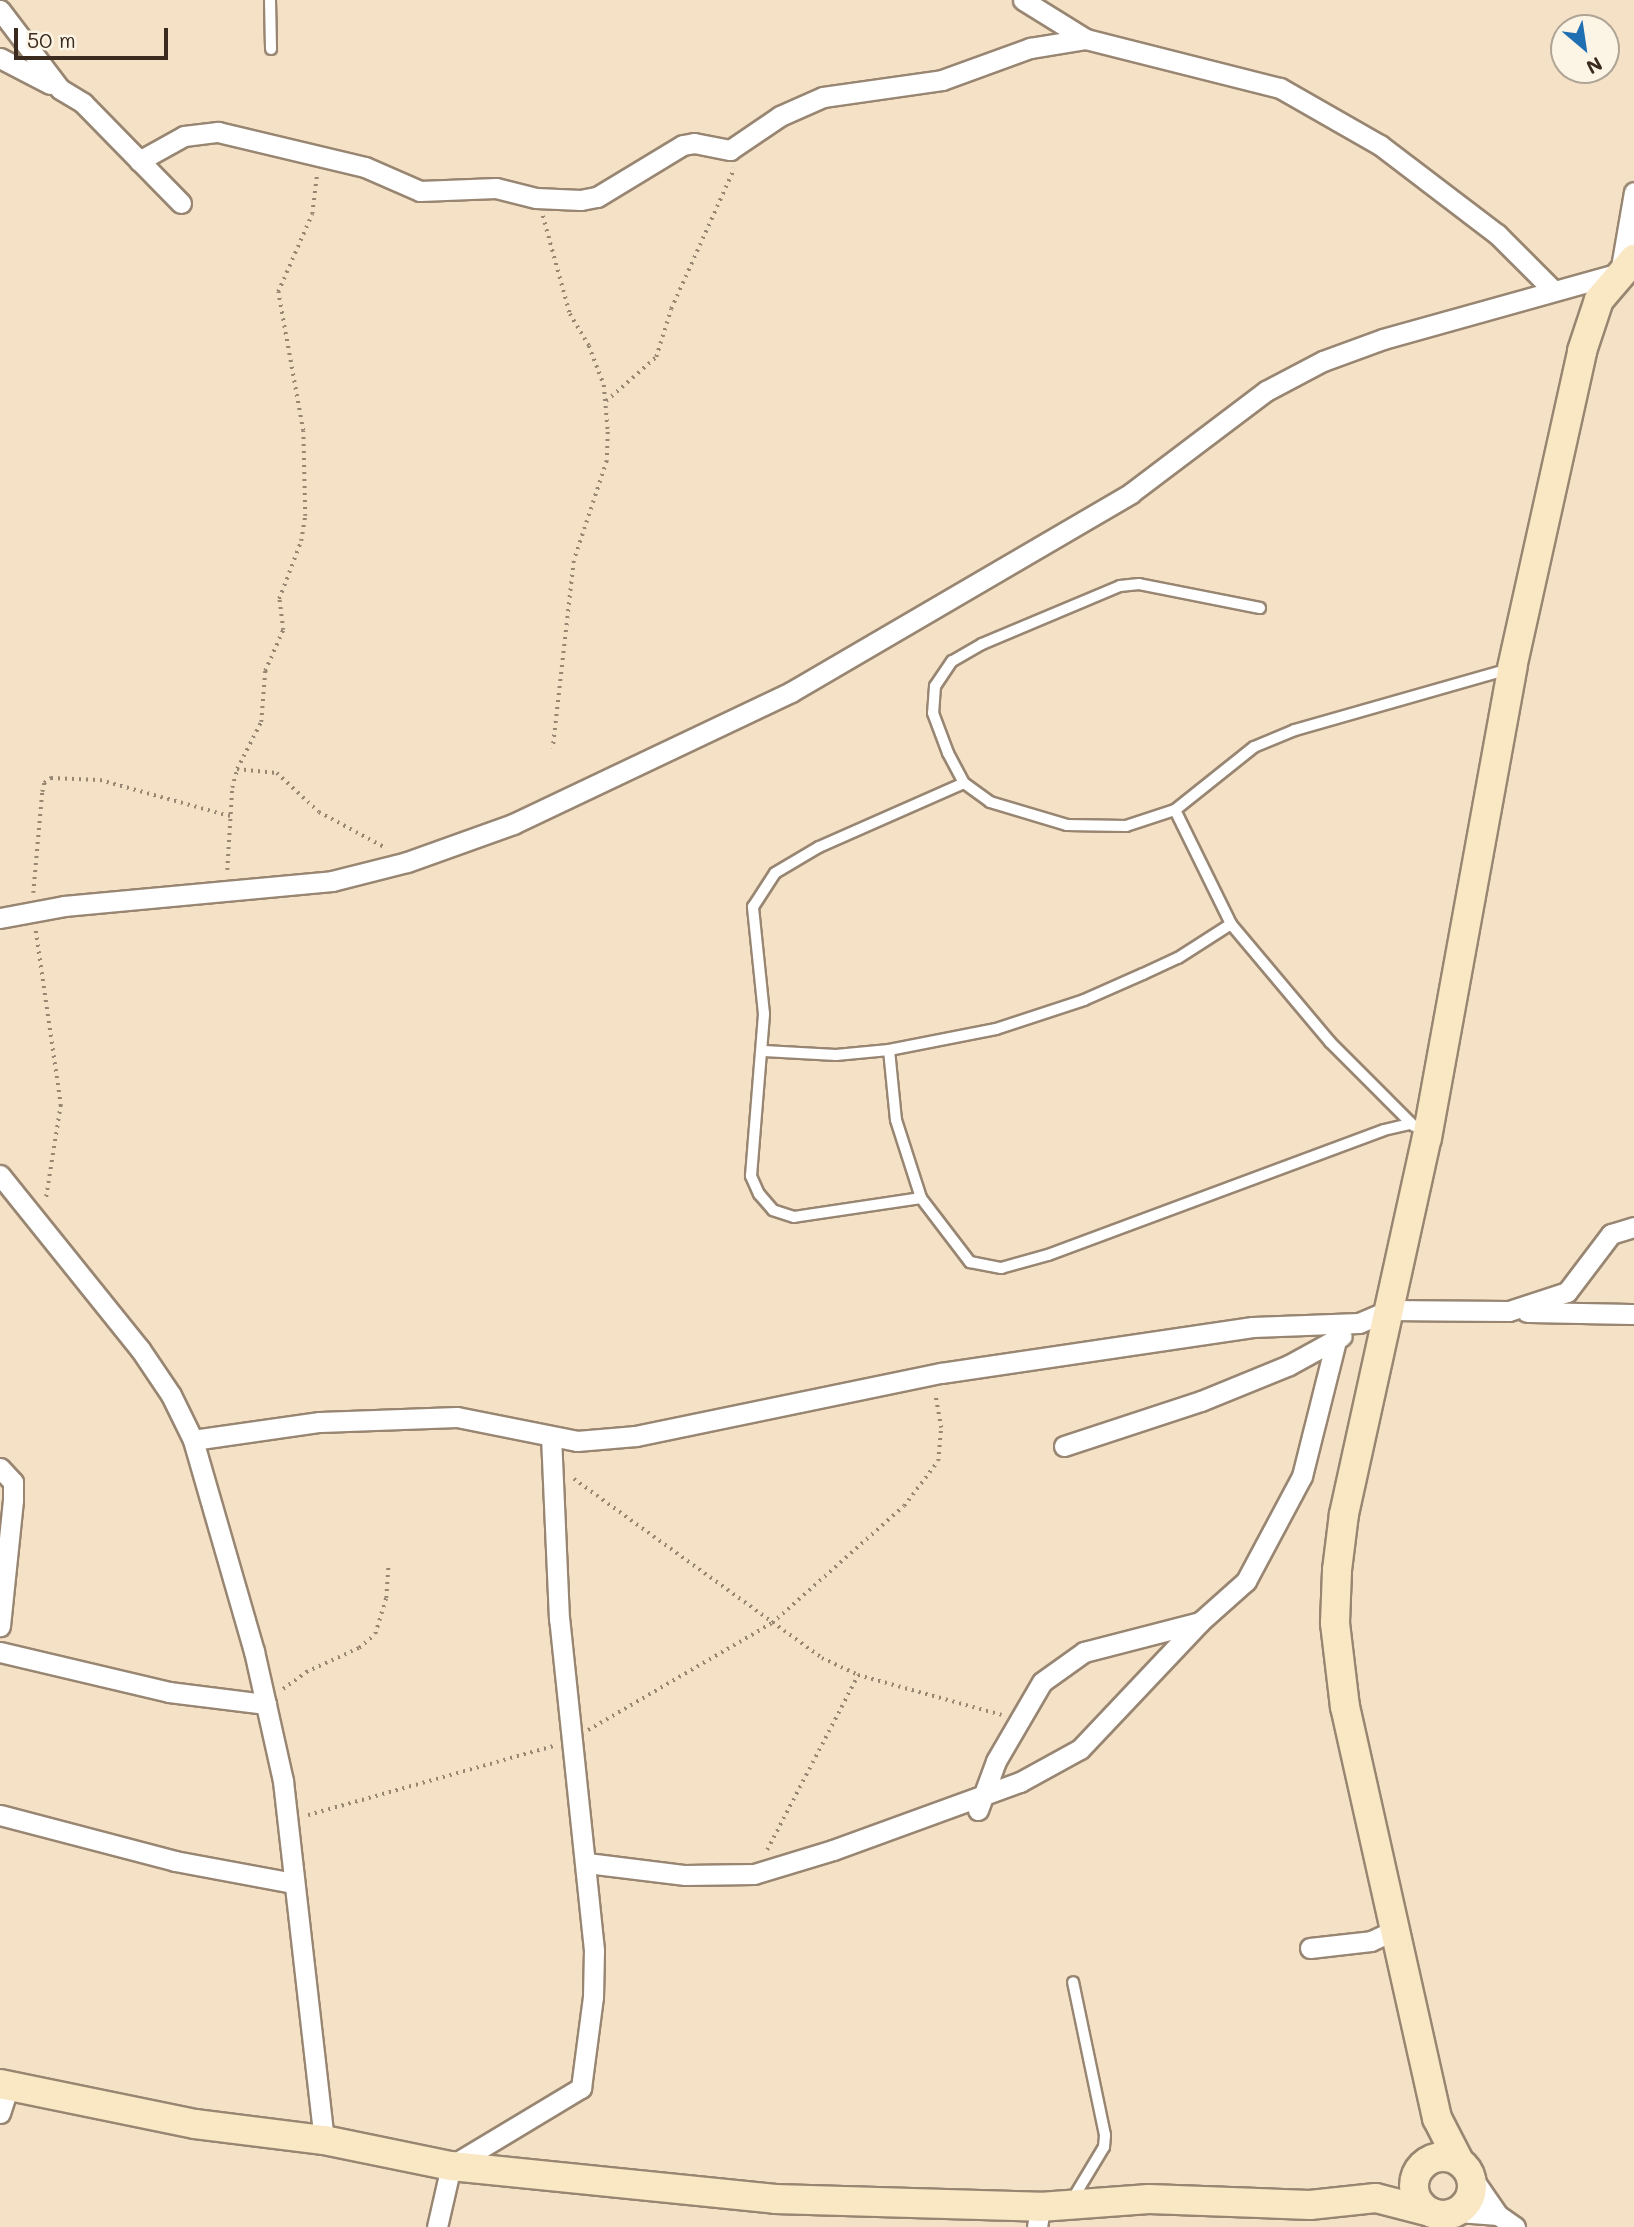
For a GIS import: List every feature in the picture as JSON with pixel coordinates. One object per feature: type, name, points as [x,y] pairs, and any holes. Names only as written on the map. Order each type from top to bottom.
[{"type":"street","points":[[1023,0],[1086,39],[1280,88],[1380,145],[1497,234],[1552,289]]},
{"type":"street","points":[[0,10],[60,89]]},
{"type":"street","points":[[139,161],[184,136],[218,132],[365,167],[420,191],[496,188],[536,198],[597,198],[683,145],[694,143],[730,150],[749,140],[780,117],[823,97],[942,80],[1030,48],[1086,39]]},
{"type":"street","points":[[0,58],[82,103],[181,202]]},
{"type":"street","points":[[1515,2227],[1498,2215],[1465,2168],[1437,2118],[1345,1707],[1335,1623],[1344,1514],[1389,1310],[1419,1131],[1512,668],[1582,351],[1599,300],[1627,266],[1633,196]]},
{"type":"street","points":[[0,918],[225,890],[332,881],[407,862],[513,824],[791,692],[1131,493],[1266,391],[1323,361],[1383,339],[1526,302],[1552,289],[1627,266]]},
{"type":"street","points":[[0,1175],[140,1349],[171,1395],[193,1440],[266,1704],[283,1781],[324,2140]]},
{"type":"street","points":[[1509,1311],[1567,1292],[1612,1234],[1634,1227]]},
{"type":"street","points":[[1064,1446],[1201,1401],[1289,1365],[1336,1341],[1359,1323],[1389,1310],[1634,1314]]},
{"type":"street","points":[[193,1440],[320,1422],[457,1417],[506,1424],[551,1438],[578,1441],[636,1436],[941,1373],[1253,1327],[1359,1323]]},
{"type":"street","points":[[587,1863],[685,1875],[754,1874],[833,1850],[1045,1772],[1080,1749],[1200,1622],[1246,1581],[1288,1508],[1306,1465],[1336,1341]]},
{"type":"street","points":[[437,2227],[452,2166],[581,2088],[594,1986],[587,1863],[559,1619],[551,1438]]},
{"type":"street","points":[[0,1468],[13,1482],[13,1500],[0,1626]]},
{"type":"street","points":[[978,1810],[989,1791],[996,1762],[1017,1720],[1042,1682],[1084,1652],[1200,1622]]},
{"type":"street","points":[[0,1652],[169,1692],[266,1704]]},
{"type":"street","points":[[0,1815],[101,1844],[294,1883]]},
{"type":"street","points":[[1310,1948],[1370,1941],[1395,1930]]},
{"type":"street","points":[[3,2094],[195,2124],[324,2140],[452,2166],[775,2199],[1039,2217],[1070,2203],[1149,2199],[1310,2205],[1376,2198],[1444,2216],[1458,2212],[1498,2215]]},
{"type":"street","points":[[1430,2212],[1416,2198],[1421,2170],[1437,2118]]},
{"type":"street","points":[[1376,2198],[1443,2156],[1465,2168],[1471,2196],[1458,2212]]},
{"type":"lane","points":[[270,0],[271,48]]},
{"type":"lane","points":[[1260,608],[1139,584],[1119,586],[1013,629],[952,661],[935,686],[933,713],[964,783],[990,802],[1068,825],[1126,826],[1175,810],[1254,747],[1379,703],[1512,668]]},
{"type":"lane","points":[[922,1198],[794,1217],[773,1210],[751,1176],[765,1051],[753,907],[760,892],[775,873],[819,847],[964,783]]},
{"type":"lane","points":[[1175,810],[1231,924],[1330,1042],[1419,1131]]},
{"type":"lane","points":[[765,1051],[836,1055],[889,1050],[996,1029],[1084,1000],[1178,958],[1231,924]]},
{"type":"lane","points":[[889,1050],[896,1120],[922,1198],[970,1262],[1001,1268],[1059,1251],[1384,1130],[1419,1131]]},
{"type":"lane","points":[[1070,2203],[1104,2147],[1105,2135],[1073,1982]]},
{"type":"path","points":[[606,401],[656,357],[671,309],[749,140]]},
{"type":"path","points":[[225,890],[230,816],[237,769],[261,722],[265,671],[282,630],[279,600],[301,541],[305,516],[303,431],[278,292],[312,214],[318,185],[314,155]]},
{"type":"path","points":[[536,198],[569,314],[589,346],[606,401],[607,461],[574,561],[553,749]]},
{"type":"path","points":[[237,769],[277,773],[319,812],[407,862]]},
{"type":"path","points":[[40,1226],[61,1105],[46,977],[32,912],[47,780],[100,780],[230,816]]},
{"type":"path","points":[[286,1820],[574,1738],[772,1622],[923,1485],[938,1461],[941,1428],[934,1396],[941,1387]]},
{"type":"path","points":[[552,1463],[822,1658],[858,1675],[1017,1720]]},
{"type":"path","points":[[266,1704],[306,1672],[359,1648],[375,1634],[386,1598],[388,1566]]},
{"type":"path","points":[[754,1874],[858,1675]]}]
